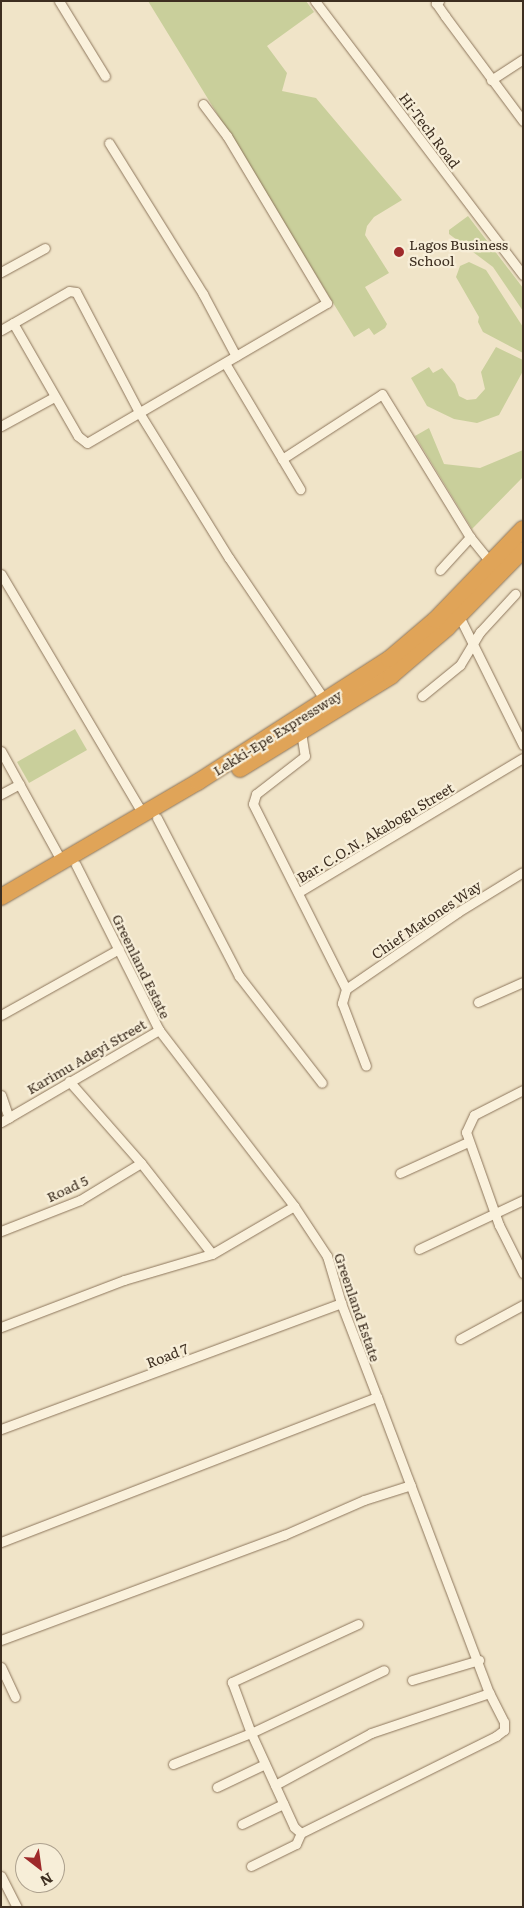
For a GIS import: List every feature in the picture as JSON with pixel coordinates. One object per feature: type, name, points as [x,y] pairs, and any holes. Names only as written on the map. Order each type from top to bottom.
[{"type":"highway","name":"Lekki-Epe Expressway","points":[[150,816],[326,702],[414,640],[523,529]]},
{"type":"highway","name":"Lekki-Epe Expressway","points":[[1,897],[69,863],[301,732],[391,676],[458,616],[523,550]]},
{"type":"highway","name":"Lekki-Epe Expressway","points":[[1,910],[69,863]]},
{"type":"street","points":[[59,1],[105,76]]},
{"type":"street","name":"Hi-Tech Road","points":[[315,1],[523,275]]},
{"type":"street","points":[[437,2],[491,80],[523,121]]},
{"type":"street","points":[[491,80],[523,59]]},
{"type":"street","points":[[13,324],[78,436],[87,443],[140,414],[327,302],[227,136],[203,104]]},
{"type":"street","points":[[109,143],[203,294],[236,356]]},
{"type":"street","points":[[1,272],[45,248]]},
{"type":"street","points":[[1,330],[74,291],[140,414],[229,558],[326,702]]},
{"type":"street","points":[[225,363],[300,488]]},
{"type":"street","points":[[282,459],[382,394],[470,538],[490,562]]},
{"type":"street","points":[[1,426],[54,397]]},
{"type":"street","points":[[440,570],[470,538]]},
{"type":"street","points":[[1,574],[150,816],[238,976],[322,1083]]},
{"type":"street","points":[[422,696],[460,664],[480,632],[515,594]]},
{"type":"street","points":[[458,616],[523,746]]},
{"type":"street","points":[[299,892],[253,804],[256,794],[305,756],[301,732]]},
{"type":"street","name":"Greenland Estate","points":[[1,751],[119,949],[159,1030],[294,1206],[328,1256],[341,1303],[479,1660],[489,1693],[504,1722],[504,1730],[496,1736],[301,1833]]},
{"type":"street","name":"Bar. C.O.N. Akabogu Street","points":[[366,1066],[342,1003],[346,989],[299,892],[523,758]]},
{"type":"street","points":[[1,794],[20,784]]},
{"type":"street","name":"Chief Matones Way","points":[[346,989],[458,912],[523,872]]},
{"type":"street","points":[[1,1015],[119,949]]},
{"type":"street","points":[[478,1002],[523,982]]},
{"type":"street","name":"Karimu Adeyi Street","points":[[5,1120],[159,1030]]},
{"type":"street","points":[[69,1082],[141,1163],[212,1254]]},
{"type":"street","points":[[523,1090],[474,1115],[466,1132],[495,1213],[523,1273]]},
{"type":"street","points":[[1,1095],[5,1120]]},
{"type":"street","points":[[400,1173],[468,1142]]},
{"type":"street","name":"Road 5","points":[[1,1231],[80,1200],[141,1163]]},
{"type":"street","points":[[419,1249],[523,1200]]},
{"type":"street","points":[[1,1327],[124,1280],[212,1254],[294,1206]]},
{"type":"street","name":"Road 7","points":[[1,1428],[341,1303]]},
{"type":"street","points":[[460,1339],[523,1305]]},
{"type":"street","points":[[1,1542],[377,1397]]},
{"type":"street","points":[[1,1640],[284,1535],[364,1500],[411,1485]]},
{"type":"street","points":[[251,1866],[296,1844],[301,1833],[294,1827],[283,1804],[251,1733],[232,1682],[358,1624]]},
{"type":"street","points":[[412,1680],[479,1660]]},
{"type":"street","points":[[1,1667],[15,1697]]},
{"type":"street","points":[[173,1764],[251,1733],[384,1670]]},
{"type":"street","points":[[275,1785],[371,1733],[489,1693]]},
{"type":"street","points":[[217,1787],[265,1764]]},
{"type":"street","points":[[242,1824],[283,1804]]},
{"type":"street","points":[[1,1876],[17,1907]]},
{"type":"green space","points":[[148,1],[306,1],[314,12],[267,46],[287,73],[282,91],[316,98],[402,200],[374,217],[367,226],[365,235],[389,273],[365,287],[387,324],[385,328],[374,335],[369,328],[354,337]]},
{"type":"green space","points":[[468,216],[523,288],[523,311],[493,267],[449,234],[449,230]]},
{"type":"green space","points":[[469,262],[486,270],[523,327],[523,353],[483,332],[478,322],[479,317],[456,277],[460,266]]},
{"type":"green space","points":[[496,347],[523,360],[523,371],[499,415],[477,423],[454,419],[427,406],[411,378],[429,367],[433,373],[442,368],[455,384],[459,396],[467,400],[476,399],[485,389],[481,372]]},
{"type":"green space","points":[[429,428],[444,464],[480,468],[523,450],[523,477],[472,529],[415,436]]},
{"type":"green space","points":[[75,729],[87,750],[29,783],[17,762]]},
{"type":"place","name":"Lagos Business School","points":[[399,252]]}]
